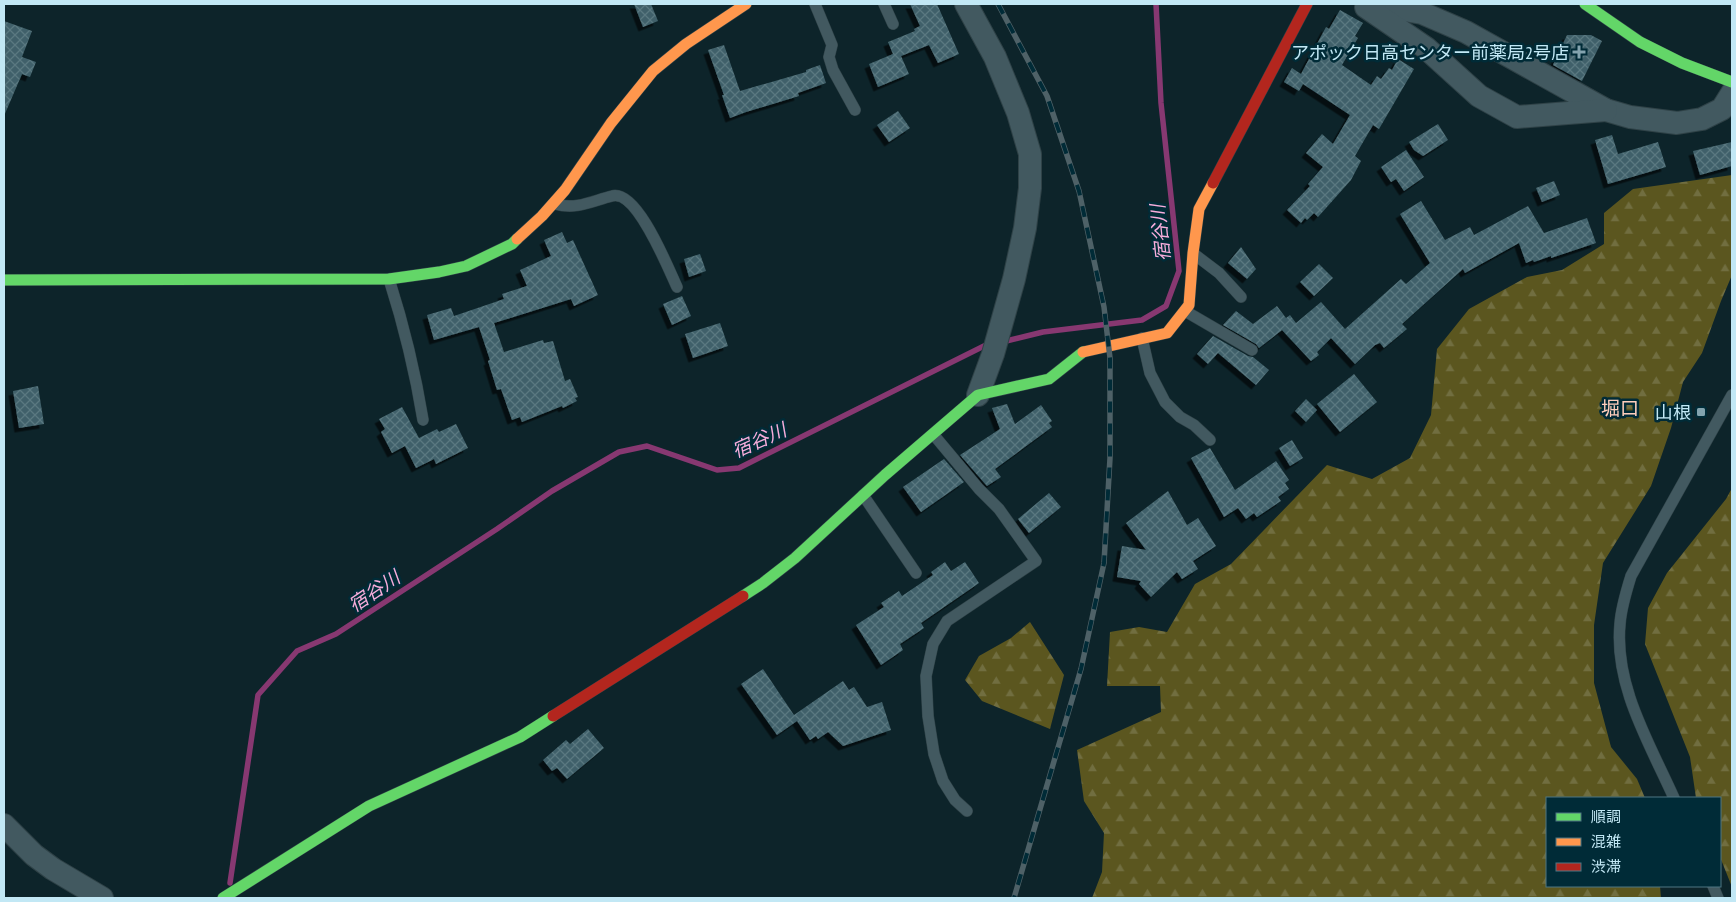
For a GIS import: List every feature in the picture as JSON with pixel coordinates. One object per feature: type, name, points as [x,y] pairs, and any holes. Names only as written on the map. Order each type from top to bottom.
[{"type":"street","points":[[4,280],[388,279],[466,266],[512,244],[542,216],[565,190],[626,103],[653,71],[686,44],[746,4]]},
{"type":"street","points":[[966,4],[995,57],[1018,113],[1030,154],[1030,188],[1025,228],[1014,280],[993,354],[978,395]]},
{"type":"street","points":[[223,898],[369,806],[520,737],[762,583],[796,558],[864,495],[978,395],[1049,379],[1084,352],[1167,333],[1189,305],[1199,209],[1307,4]]},
{"type":"street","points":[[1362,4],[1426,48],[1479,96],[1517,117],[1606,110]]},
{"type":"street","points":[[1369,4],[1422,13],[1466,32],[1606,110],[1630,117],[1677,123],[1702,118],[1722,109],[1732,92]]},
{"type":"street","points":[[1585,4],[1640,42],[1682,63],[1732,82]]},
{"type":"street","points":[[4,825],[34,855],[102,898]]},
{"type":"lane","points":[[815,4],[832,45],[829,57],[833,70],[855,110]]},
{"type":"lane","points":[[884,4],[893,24]]},
{"type":"lane","points":[[553,204],[577,206],[614,195],[625,198],[632,203],[642,217],[677,286]]},
{"type":"lane","points":[[1193,253],[1219,273],[1241,297]]},
{"type":"lane","points":[[388,279],[405,330],[417,379],[423,420]]},
{"type":"lane","points":[[1185,311],[1252,350]]},
{"type":"lane","points":[[1142,338],[1150,373],[1164,402],[1210,440]]},
{"type":"lane","points":[[1674,797],[1632,703],[1623,671],[1620,625],[1623,602],[1631,576],[1732,395]]},
{"type":"lane","points":[[933,434],[979,489],[999,509],[1036,561],[947,622],[933,644],[926,676],[928,716],[934,754],[943,781],[955,800],[967,810]]},
{"type":"lane","points":[[864,495],[916,573]]},
{"type":"green space","points":[[1732,175],[1732,275],[1702,353],[1683,382],[1671,428],[1651,486],[1603,563],[1594,625],[1594,683],[1611,747],[1637,779],[1645,797],[1546,797],[1546,887],[1660,887],[1661,898],[1092,898],[1102,872],[1104,833],[1084,801],[1077,750],[1161,712],[1160,686],[1107,686],[1110,632],[1139,627],[1167,632],[1195,584],[1231,564],[1327,465],[1372,479],[1410,458],[1431,415],[1437,349],[1469,309],[1527,277],[1562,270],[1604,244],[1604,213],[1633,189]]},
{"type":"green space","points":[[1732,488],[1732,887],[1721,860],[1721,797],[1696,797],[1690,757],[1645,644],[1648,608],[1667,573],[1726,499]]},
{"type":"green space","points":[[1030,622],[1064,675],[1050,729],[982,701],[965,680],[979,656],[1011,638]]},
{"type":"building","points":[[634,4],[651,4],[658,21],[643,27]]},
{"type":"building","points":[[910,4],[937,4],[959,54],[938,63],[929,45],[901,56],[909,74],[878,87],[869,64],[893,54],[888,42],[915,31],[914,29],[920,26]]},
{"type":"building","points":[[1340,10],[1363,23],[1355,36],[1358,38],[1342,65],[1371,85],[1377,76],[1381,79],[1389,68],[1392,70],[1398,59],[1414,69],[1379,129],[1373,125],[1355,156],[1361,161],[1351,180],[1318,217],[1314,213],[1307,220],[1305,218],[1301,223],[1287,210],[1310,186],[1308,184],[1323,167],[1306,153],[1322,134],[1333,144],[1350,115],[1303,84],[1299,91],[1284,82],[1292,68],[1301,74],[1326,27],[1329,29]]},
{"type":"building","points":[[4,21],[32,31],[22,57],[36,62],[30,77],[22,74],[4,116]]},
{"type":"building","points":[[1567,35],[1591,35],[1602,41],[1582,81],[1553,65]]},
{"type":"building","points":[[724,45],[740,91],[806,72],[806,70],[820,65],[826,83],[798,93],[799,96],[730,118],[708,50]]},
{"type":"building","points":[[898,111],[910,128],[889,142],[877,125]]},
{"type":"building","points":[[1438,124],[1448,140],[1423,156],[1414,150],[1409,142]]},
{"type":"building","points":[[1612,135],[1618,154],[1658,142],[1666,167],[1608,184],[1595,140]]},
{"type":"building","points":[[1732,142],[1732,166],[1700,175],[1693,151]]},
{"type":"building","points":[[1406,150],[1424,177],[1404,191],[1396,179],[1391,182],[1381,167]]},
{"type":"building","points":[[1554,181],[1560,195],[1542,202],[1536,188]]},
{"type":"building","points":[[1421,201],[1445,240],[1470,227],[1474,235],[1528,206],[1544,233],[1587,218],[1596,243],[1551,258],[1551,256],[1526,263],[1519,243],[1465,273],[1463,269],[1402,324],[1407,329],[1384,348],[1380,343],[1375,345],[1355,364],[1331,338],[1317,352],[1319,355],[1311,361],[1282,330],[1259,348],[1256,344],[1223,325],[1236,311],[1253,324],[1277,306],[1286,318],[1290,315],[1296,323],[1321,302],[1345,329],[1401,279],[1406,284],[1430,263],[1400,214]]},
{"type":"building","points":[[562,232],[567,243],[573,240],[598,295],[574,306],[571,299],[494,323],[504,352],[543,340],[544,343],[553,341],[565,381],[570,379],[578,397],[575,398],[577,401],[563,408],[562,406],[522,422],[520,417],[512,420],[501,389],[497,390],[488,361],[490,360],[479,327],[434,340],[427,315],[451,308],[454,316],[504,299],[502,294],[527,286],[520,270],[551,256],[544,240]]},
{"type":"building","points":[[1241,247],[1256,269],[1247,279],[1228,263]]},
{"type":"building","points":[[700,254],[706,271],[689,277],[684,259]]},
{"type":"building","points":[[1319,264],[1333,278],[1314,296],[1300,282]]},
{"type":"building","points":[[682,296],[691,316],[672,325],[663,304]]},
{"type":"building","points":[[720,323],[728,346],[693,358],[685,334]]},
{"type":"building","points":[[1213,336],[1253,357],[1269,370],[1256,385],[1218,353],[1208,364],[1197,354]]},
{"type":"building","points":[[1354,374],[1377,402],[1340,432],[1317,404]]},
{"type":"building","points":[[38,386],[44,424],[19,428],[13,391]]},
{"type":"building","points":[[1306,399],[1317,410],[1306,422],[1295,411]]},
{"type":"building","points":[[1007,404],[1015,424],[1041,405],[1052,421],[1049,423],[1052,427],[995,469],[1001,477],[987,486],[960,455],[1000,429],[992,408]]},
{"type":"building","points":[[402,407],[419,438],[437,429],[439,432],[456,424],[468,448],[436,464],[434,459],[416,468],[405,446],[392,453],[381,432],[385,429],[379,419]]},
{"type":"building","points":[[1292,440],[1303,458],[1290,466],[1279,448]]},
{"type":"building","points":[[1210,448],[1235,490],[1276,461],[1289,480],[1285,483],[1289,489],[1278,497],[1281,501],[1257,517],[1254,513],[1246,519],[1238,508],[1224,517],[1191,458]]},
{"type":"building","points":[[944,459],[964,482],[921,512],[903,487]]},
{"type":"building","points":[[1168,491],[1187,525],[1198,518],[1216,546],[1193,561],[1198,569],[1182,579],[1177,572],[1151,597],[1139,584],[1141,581],[1117,577],[1122,546],[1146,550],[1126,523]]},
{"type":"building","points":[[1049,493],[1061,507],[1029,533],[1018,519]]},
{"type":"building","points":[[945,562],[951,571],[965,562],[979,583],[921,623],[924,628],[900,644],[903,650],[881,665],[856,625],[884,607],[881,603],[899,591],[902,596],[933,575],[931,572]]},
{"type":"building","points":[[763,669],[794,715],[843,681],[849,690],[854,687],[867,707],[882,702],[891,730],[843,746],[828,732],[818,739],[816,736],[810,740],[797,721],[777,735],[741,684]]},
{"type":"building","points":[[588,729],[604,748],[567,779],[557,768],[552,771],[543,760],[566,740],[570,744]]},
{"type":"waterway","name":"宿谷川","points":[[1002,342],[1043,332],[1142,320],[1166,306],[1179,271],[1161,103],[1156,4]]},
{"type":"waterway","name":"宿谷川","points":[[230,883],[258,695],[297,651],[336,634],[552,491],[619,452],[647,446],[717,470],[739,468],[991,344]]},
{"type":"railway","points":[[998,4],[1047,96],[1079,191],[1104,307],[1110,358],[1110,458],[1104,563],[1081,669],[1014,898]]},
{"type":"traffic: fast","points":[[1585,4],[1640,42],[1682,63],[1732,82]]},
{"type":"traffic: fast","points":[[4,280],[389,279],[466,266],[512,244],[517,239]]},
{"type":"traffic: fast","points":[[743,596],[795,558],[885,475],[978,395],[1049,379],[1083,352]]},
{"type":"traffic: fast","points":[[223,898],[369,806],[520,737],[553,716]]},
{"type":"traffic: slow","points":[[517,239],[542,216],[565,190],[611,123],[653,71],[686,44],[746,4]]},
{"type":"traffic: slow","points":[[1083,352],[1167,333],[1189,305],[1199,209],[1213,183]]},
{"type":"traffic: jam","points":[[1213,183],[1307,4]]},
{"type":"traffic: jam","points":[[553,716],[743,596]]},
{"type":"place","name":"アポック日高センター前薬局2号店","points":[[1579,52]]},
{"type":"place","name":"山根","points":[[1701,412]]},
{"type":"district","name":"堀口","points":[[1620,408]]}]
